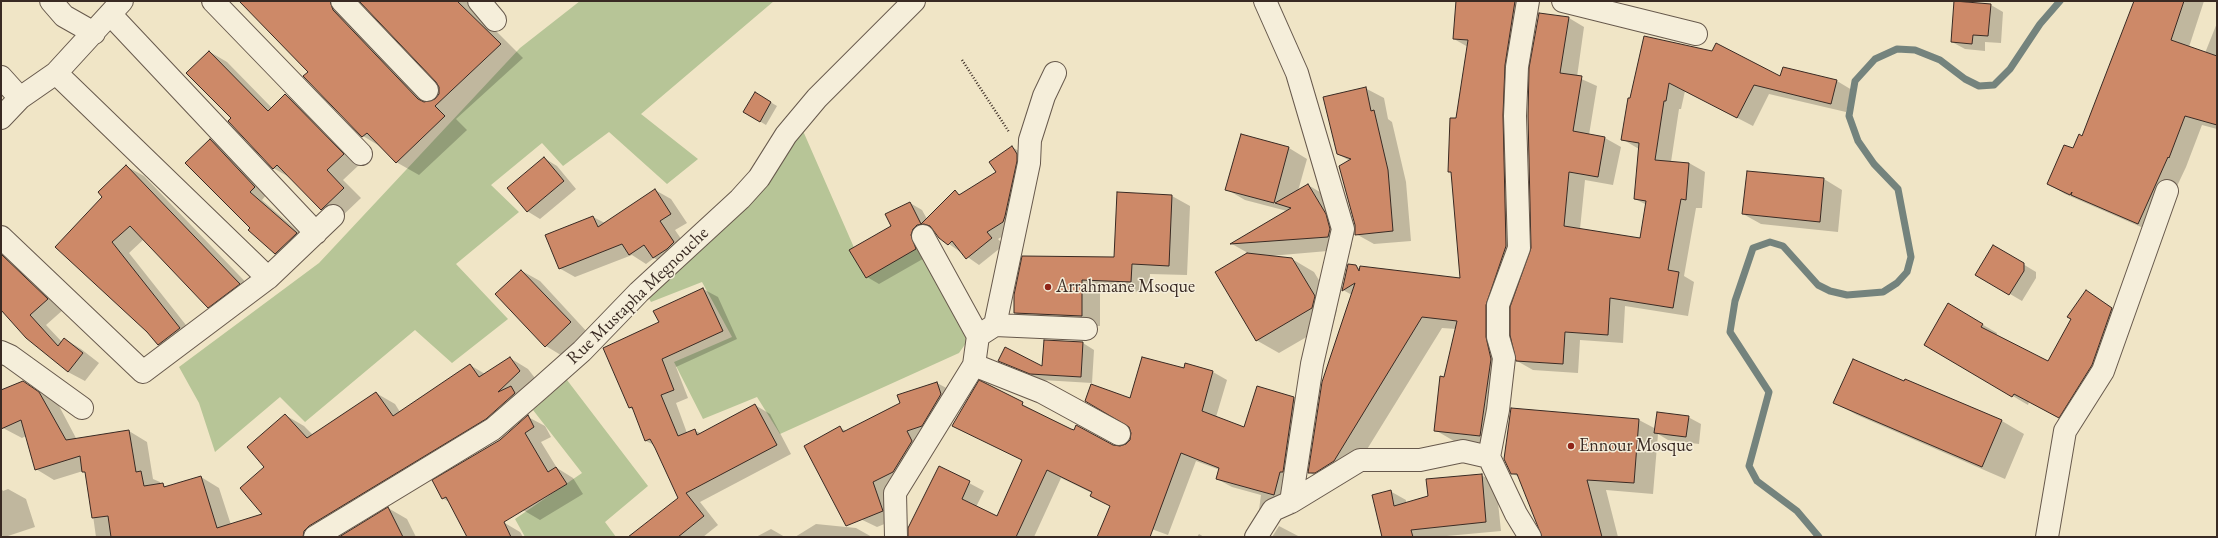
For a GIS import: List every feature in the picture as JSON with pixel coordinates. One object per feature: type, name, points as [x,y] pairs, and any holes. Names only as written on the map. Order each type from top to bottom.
[{"type":"street","points":[[50,1],[64,16],[94,33]]},
{"type":"street","points":[[213,1],[361,154]]},
{"type":"street","points":[[342,1],[427,90]]},
{"type":"street","points":[[479,1],[495,20]]},
{"type":"street","name":"Rue Mustapha Megnouche","points":[[315,537],[493,428],[582,351],[640,292],[740,199],[759,178],[786,134],[817,98],[914,1]]},
{"type":"street","points":[[1265,1],[1297,73],[1343,229],[1312,364],[1291,502]]},
{"type":"street","points":[[1528,1],[1517,67],[1515,116],[1519,248],[1498,305],[1498,336],[1504,358],[1498,410],[1489,457],[1516,514],[1530,537]]},
{"type":"street","points":[[1563,1],[1696,34]]},
{"type":"street","points":[[1,118],[20,98],[56,73],[94,33],[116,7],[316,233]]},
{"type":"street","points":[[56,73],[268,278]]},
{"type":"street","points":[[896,537],[895,493],[974,365],[986,330],[1029,162],[1030,140],[1044,96],[1055,73]]},
{"type":"street","points":[[1,77],[20,98]]},
{"type":"street","points":[[2047,537],[2065,431],[2103,371],[2167,191]]},
{"type":"street","points":[[1,237],[143,372],[268,278],[333,216]]},
{"type":"street","points":[[923,236],[986,330]]},
{"type":"street","points":[[986,330],[1086,329]]},
{"type":"street","points":[[1,352],[10,356],[82,408]]},
{"type":"street","points":[[974,365],[1042,392],[1119,434]]},
{"type":"street","points":[[1256,537],[1273,510],[1291,502],[1360,460],[1420,460],[1463,451],[1489,457]]},
{"type":"path","points":[[962,60],[1029,162]]},
{"type":"green space","points":[[580,1],[774,1],[641,114],[698,159],[667,184],[609,132],[563,166],[542,143],[491,185],[519,212],[456,264],[508,319],[452,363],[415,330],[305,422],[280,397],[215,452],[199,403],[179,367],[319,263],[520,48]]},
{"type":"green space","points":[[800,124],[866,275],[921,240],[967,333],[966,343],[959,353],[780,434],[757,397],[703,419],[674,362],[732,337],[702,282],[651,302],[646,293]]},
{"type":"green space","points":[[567,380],[648,486],[605,522],[616,537],[525,537],[515,519],[582,473],[533,410]]},
{"type":"building","points":[[239,1],[330,1],[333,10],[418,99],[424,102],[435,99],[439,94],[439,87],[436,82],[359,1],[457,1],[501,44],[435,106],[445,116],[396,163],[367,133],[362,137],[303,76],[308,72]]},
{"type":"building","points":[[1456,1],[1515,1],[1505,65],[1503,115],[1506,246],[1486,305],[1486,337],[1491,359],[1480,436],[1434,431],[1440,376],[1444,377],[1457,321],[1422,317],[1334,461],[1315,473],[1308,473],[1322,382],[1355,283],[1342,291],[1348,264],[1356,265],[1359,271],[1360,266],[1460,278],[1451,172],[1448,172],[1450,118],[1456,118],[1468,40],[1453,39]]},
{"type":"building","points":[[1954,1],[1991,4],[1988,36],[1973,35],[1972,44],[1951,42]]},
{"type":"building","points":[[2134,1],[2184,1],[2171,40],[2217,56],[2217,125],[2185,116],[2169,158],[2168,157],[2138,224],[2071,195],[2072,192],[2070,195],[2047,184],[2064,145],[2073,148],[2079,134],[2082,136]]},
{"type":"building","points":[[1539,13],[1569,17],[1560,73],[1582,76],[1573,131],[1605,137],[1598,177],[1569,172],[1564,226],[1640,238],[1646,201],[1634,199],[1639,143],[1621,140],[1628,98],[1630,98],[1644,36],[1712,51],[1716,43],[1780,76],[1783,67],[1837,80],[1831,104],[1754,85],[1737,118],[1669,83],[1666,101],[1664,101],[1655,160],[1689,163],[1686,200],[1681,199],[1668,270],[1679,272],[1673,308],[1610,298],[1608,335],[1565,332],[1563,364],[1516,361],[1510,335],[1510,307],[1531,248],[1528,116],[1529,68]]},
{"type":"building","points":[[209,51],[268,111],[285,94],[344,154],[327,170],[344,188],[321,210],[277,165],[273,169],[228,121],[231,118],[186,73]]},
{"type":"building","points":[[1366,87],[1371,111],[1374,110],[1388,170],[1393,231],[1355,235],[1355,225],[1339,166],[1351,159],[1337,154],[1323,97]]},
{"type":"building","points":[[755,92],[771,102],[760,122],[743,112]]},
{"type":"building","points":[[1241,134],[1289,147],[1274,203],[1225,190]]},
{"type":"building","points":[[210,139],[255,187],[250,192],[297,233],[275,254],[248,230],[250,228],[185,163]]},
{"type":"building","points":[[1012,146],[1017,154],[1017,161],[1003,222],[987,232],[992,238],[966,259],[952,241],[948,245],[939,238],[930,226],[924,224],[917,225],[913,229],[911,235],[916,249],[866,278],[849,250],[891,226],[885,214],[910,202],[921,224],[955,190],[959,195],[996,172],[989,162]]},
{"type":"building","points":[[544,157],[564,181],[527,212],[507,188]]},
{"type":"building","points":[[126,165],[240,284],[208,308],[130,226],[112,242],[180,328],[158,345],[147,332],[55,247],[102,197],[98,192]]},
{"type":"building","points":[[1747,171],[1824,178],[1820,222],[1742,214]]},
{"type":"building","points":[[1308,184],[1326,214],[1330,229],[1328,237],[1230,244],[1291,208],[1275,203]]},
{"type":"building","points":[[655,189],[671,214],[660,221],[674,242],[667,249],[653,258],[644,245],[629,255],[622,244],[559,269],[545,235],[593,216],[598,227]]},
{"type":"building","points":[[1117,192],[1172,195],[1169,266],[1132,264],[1131,282],[1082,280],[1082,316],[1014,313],[1014,295],[1022,256],[1114,257]]},
{"type":"building","points":[[1993,245],[2024,263],[2024,271],[2009,295],[1975,275]]},
{"type":"building","points":[[1247,253],[1292,258],[1315,296],[1312,308],[1256,341],[1215,272]]},
{"type":"building","points":[[1,254],[48,299],[30,315],[58,346],[64,338],[83,353],[68,372],[26,338],[1,310]]},
{"type":"building","points":[[521,270],[571,322],[545,347],[495,294]]},
{"type":"building","points":[[703,288],[723,331],[662,359],[674,390],[661,395],[678,436],[695,429],[697,435],[755,404],[777,445],[686,493],[704,516],[678,537],[628,537],[678,498],[650,439],[645,441],[632,407],[629,408],[603,348],[659,322],[653,311]]},
{"type":"building","points":[[2086,290],[2112,308],[2092,365],[2059,418],[2014,394],[2012,397],[1924,345],[1948,303],[1983,324],[1981,327],[2048,361],[2071,319],[2067,317]]},
{"type":"building","points":[[1044,340],[1083,342],[1081,377],[1030,374],[998,361],[1005,347],[1042,366]]},
{"type":"building","points":[[510,357],[520,371],[498,392],[511,386],[515,393],[486,419],[309,526],[304,531],[303,537],[111,537],[108,516],[92,518],[85,472],[82,472],[80,456],[35,470],[21,420],[1,429],[1,390],[23,381],[39,392],[66,440],[129,430],[136,472],[141,471],[144,486],[163,483],[164,487],[201,476],[217,528],[262,514],[240,488],[264,467],[247,447],[285,414],[307,438],[376,392],[393,416],[470,364],[479,377]]},
{"type":"building","points":[[1142,357],[1184,368],[1185,363],[1213,371],[1202,411],[1244,427],[1257,386],[1294,397],[1283,472],[1280,472],[1274,495],[1216,479],[1219,468],[1181,453],[1150,537],[1097,537],[1110,506],[1090,496],[1092,492],[1047,470],[1016,537],[908,537],[908,528],[939,466],[970,481],[962,499],[997,516],[1022,460],[952,426],[979,380],[1023,402],[1022,405],[1071,429],[1074,430],[1076,425],[1113,445],[1120,446],[1126,444],[1130,440],[1131,433],[1129,427],[1085,401],[1091,384],[1130,398]]},
{"type":"building","points":[[1853,359],[2002,420],[1982,467],[1833,403]]},
{"type":"building","points":[[937,382],[941,394],[922,426],[907,431],[912,441],[893,472],[873,482],[883,511],[846,526],[804,446],[840,426],[843,432],[900,403],[897,395]]},
{"type":"building","name":"Ennour Mosque","points":[[1511,408],[1639,419],[1634,483],[1587,480],[1602,537],[1542,537],[1517,474],[1511,474],[1504,459]]},
{"type":"building","points":[[1657,412],[1689,416],[1686,437],[1654,433]]},
{"type":"building","points":[[528,415],[534,427],[525,433],[548,472],[556,467],[567,484],[504,522],[511,537],[467,537],[446,497],[442,499],[432,480],[500,440]]},
{"type":"building","points":[[1482,474],[1486,522],[1411,530],[1413,537],[1382,537],[1372,495],[1391,490],[1394,506],[1428,496],[1426,479]]},
{"type":"building","points":[[388,507],[403,537],[339,537]]},
{"type":"waterway","points":[[1819,537],[1797,511],[1757,481],[1749,466],[1769,392],[1730,332],[1735,301],[1753,248],[1770,242],[1783,246],[1818,285],[1830,291],[1847,295],[1883,292],[1897,283],[1907,272],[1911,257],[1898,189],[1874,164],[1858,141],[1849,116],[1855,81],[1875,59],[1897,49],[1915,50],[1940,60],[1965,79],[1979,86],[1994,85],[2010,69],[2040,24],[2060,1]]},
{"type":"place","name":"Arrahmane Msoque","points":[[1048,287]]},
{"type":"place","name":"Ennour Mosque","points":[[1571,446]]}]
